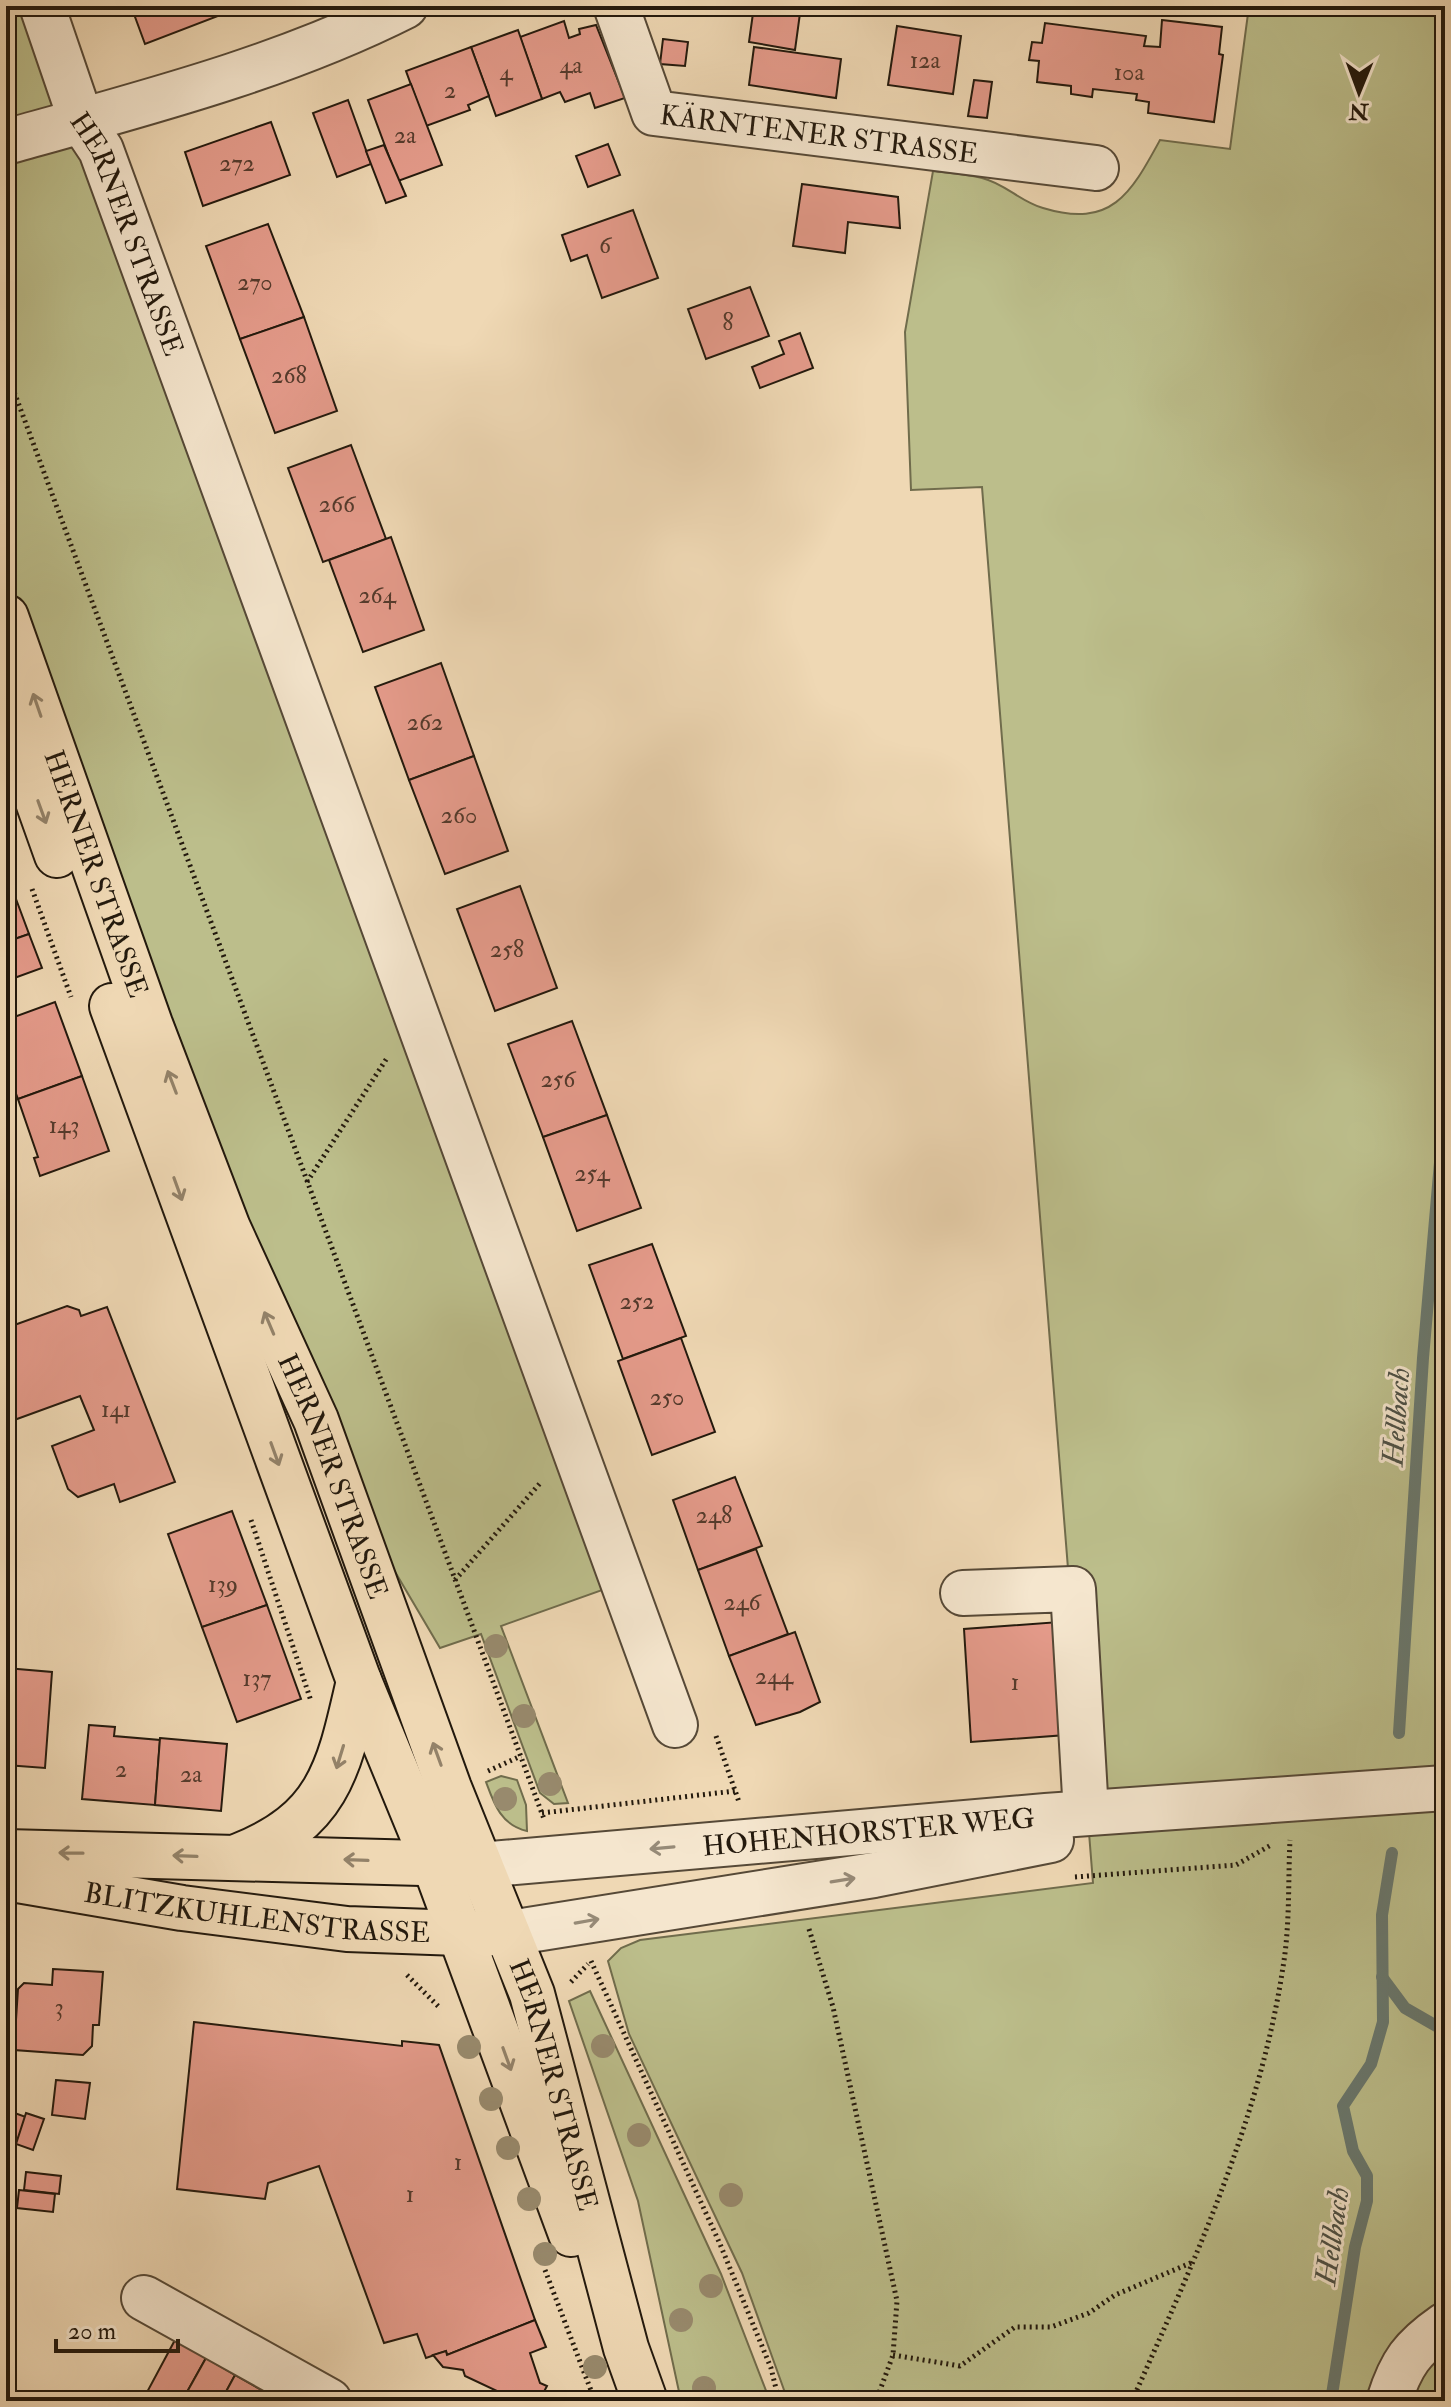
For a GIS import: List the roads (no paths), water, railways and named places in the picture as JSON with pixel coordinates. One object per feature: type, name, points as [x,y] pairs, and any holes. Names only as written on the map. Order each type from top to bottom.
[{"type":"main road","name":"HERNER STRASSE","points":[[6,617],[167,1067],[234,1242],[316,1420],[480,1865],[510,1933],[546,2035],[626,2348],[645,2401]]},
{"type":"main road","name":"HERNER STRASSE","points":[[6,712],[359,1681],[434,1863],[587,2276],[626,2348]]},
{"type":"main road","points":[[234,1858],[274,1842],[304,1818],[338,1768],[359,1681]]},
{"type":"main road","name":"BLITZKUHLENSTRASSE","points":[[6,1852],[434,1863]]},
{"type":"main road","name":"HOHENHORSTER WEG","points":[[434,1863],[480,1865]]},
{"type":"main road","name":"BLITZKUHLENSTRASSE","points":[[6,1878],[182,1908],[347,1929],[461,1935],[510,1933]]},
{"type":"street","name":"HERNER STRASSE","points":[[42,6],[81,120],[106,165],[675,1725]]},
{"type":"street","points":[[6,142],[185,90],[351,33],[405,6]]},
{"type":"street","name":"KÄRNTENER STRASSE","points":[[616,6],[654,113],[1096,168]]},
{"type":"street","points":[[963,1593],[1073,1589],[1086,1813]]},
{"type":"street","name":"HOHENHORSTER WEG","points":[[510,1933],[874,1875],[1038,1842],[1296,1816],[1445,1788]]},
{"type":"street","name":"HOHENHORSTER WEG","points":[[480,1865],[1086,1813],[1296,1816]]},
{"type":"street","points":[[144,2298],[329,2401]]},
{"type":"street","points":[[1389,2401],[1400,2368],[1421,2342],[1445,2325]]},
{"type":"waterway","name":"Hellbach","points":[[1399,1733],[1423,1358],[1445,1105]]},
{"type":"waterway","name":"Hellbach","points":[[1331,2401],[1355,2247],[1367,2201],[1367,2176],[1353,2151],[1343,2106],[1371,2064],[1383,2022],[1382,1915],[1392,1853]]},
{"type":"waterway","points":[[1382,1977],[1405,2008],[1445,2031]]}]
